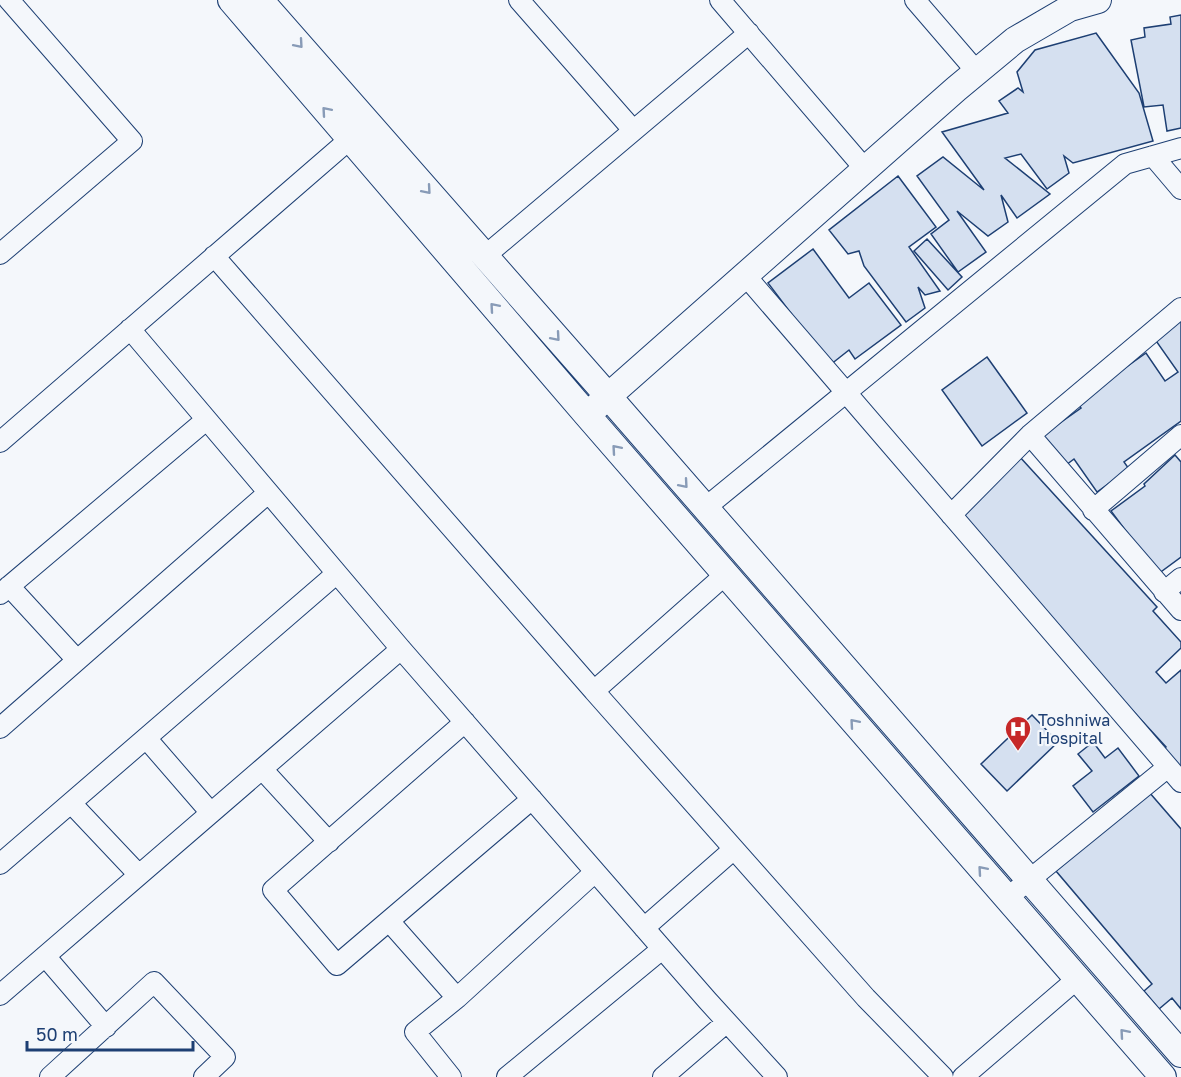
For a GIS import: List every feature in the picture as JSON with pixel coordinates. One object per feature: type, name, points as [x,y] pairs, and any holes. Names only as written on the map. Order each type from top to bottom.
[{"type":"street","points":[[0,254],[132,141],[9,0]]},
{"type":"street","points":[[231,0],[725,575],[1163,1077]]},
{"type":"street","points":[[260,0],[1181,1054]]},
{"type":"street","points":[[519,0],[633,130]]},
{"type":"street","points":[[720,0],[865,169]]},
{"type":"street","points":[[915,0],[977,72]]},
{"type":"street","points":[[587,415],[865,169],[1015,40],[1070,8],[1098,0]]},
{"type":"street","points":[[485,256],[749,33]]},
{"type":"street","points":[[0,442],[350,139]]},
{"type":"street","points":[[705,508],[1125,164],[1181,148]]},
{"type":"street","points":[[1153,156],[1181,189]]},
{"type":"street","points":[[214,256],[866,998],[943,1077]]},
{"type":"street","points":[[745,275],[1175,774],[1007,898]]},
{"type":"street","points":[[951,515],[1030,435],[1181,308]]},
{"type":"street","points":[[130,329],[336,574],[726,1022],[777,1077]]},
{"type":"street","points":[[77,660],[5,590],[206,420]]},
{"type":"street","points":[[1030,435],[1181,610]]},
{"type":"street","points":[[1093,510],[1181,435]]},
{"type":"street","points":[[1,725],[268,493]]},
{"type":"street","points":[[0,864],[336,574]]},
{"type":"street","points":[[594,691],[725,575]]},
{"type":"street","points":[[1164,592],[1181,578]]},
{"type":"street","points":[[0,995],[401,649]]},
{"type":"street","points":[[465,722],[273,890],[338,965],[532,799]]},
{"type":"street","points":[[146,738],[211,813]]},
{"type":"street","points":[[262,769],[329,842]]},
{"type":"street","points":[[71,803],[140,875]]},
{"type":"street","points":[[644,928],[734,849]]},
{"type":"street","points":[[451,1077],[415,1032],[457,998],[595,872]]},
{"type":"street","points":[[388,921],[457,998]]},
{"type":"street","points":[[507,1077],[662,949]]},
{"type":"street","points":[[45,956],[106,1027]]},
{"type":"street","points":[[963,1077],[1077,979]]},
{"type":"street","points":[[50,1077],[154,982],[225,1057],[204,1077]]},
{"type":"street","points":[[663,1077],[726,1022]]},
{"type":"building","points":[[1181,15],[1181,128],[1167,131],[1163,105],[1144,107],[1131,40],[1145,37],[1144,28],[1171,24],[1170,17]]},
{"type":"building","points":[[1096,33],[1139,93],[1153,141],[1073,163],[1064,156],[1069,173],[1047,189],[1021,154],[1005,158],[1050,194],[1017,218],[1001,195],[1008,222],[988,236],[957,211],[986,252],[958,272],[931,234],[949,220],[917,176],[943,157],[984,190],[942,132],[1008,113],[999,101],[1018,88],[1023,92],[1017,72],[1035,50]]},
{"type":"building","points":[[898,176],[936,227],[909,247],[940,291],[925,295],[918,287],[925,308],[906,322],[864,266],[859,251],[848,254],[829,230]]},
{"type":"building","points":[[927,239],[962,277],[948,290],[914,251]]},
{"type":"building","points":[[813,249],[849,298],[869,283],[901,325],[855,359],[849,350],[830,365],[768,283]]},
{"type":"building","points":[[1181,316],[1181,421],[1124,462],[1129,469],[1097,492],[1074,459],[1062,468],[1040,437],[1081,408],[1077,402],[1146,353],[1165,381],[1178,372],[1154,338]]},
{"type":"building","points":[[987,357],[1027,413],[982,446],[942,390]]},
{"type":"building","points":[[1175,455],[1181,462],[1181,557],[1158,574],[1111,511],[1145,486],[1144,484]]},
{"type":"building","points":[[1019,456],[1157,607],[1153,611],[1181,642],[1181,648],[1156,672],[1166,683],[1181,670],[1181,772],[1161,751],[1166,747],[952,514]]},
{"type":"building","points":[[1032,715],[1058,742],[1007,791],[981,764]]},
{"type":"building","points":[[1093,742],[1105,758],[1118,748],[1139,776],[1093,812],[1073,786],[1092,771],[1078,754]]},
{"type":"building","points":[[1149,792],[1181,829],[1181,1009],[1172,998],[1159,1009],[1144,991],[1152,984],[1056,871]]},
{"type":"place","name":"Toshniwa Hospital","points":[[1018,752]]}]
